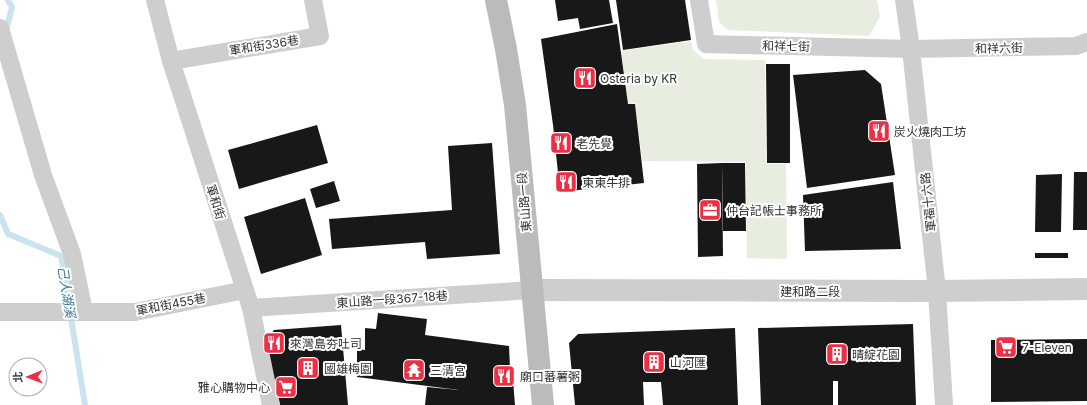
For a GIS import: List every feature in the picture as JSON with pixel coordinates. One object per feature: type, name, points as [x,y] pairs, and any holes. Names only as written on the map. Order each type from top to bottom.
[{"type":"main road","name":"東山路一段","points":[[496,0],[515,105],[543,405]]},
{"type":"street","name":"軍和街","points":[[155,0],[171,61],[251,308],[270,405]]},
{"type":"street","name":"軍和街336巷","points":[[171,61],[320,36],[313,0]]},
{"type":"street","name":"和祥七街","points":[[699,0],[706,44],[911,49]]},
{"type":"street","name":"軍福十六路","points":[[904,0],[911,49],[938,291],[944,405]]},
{"type":"street","points":[[0,28],[43,175],[72,254],[68,311]]},
{"type":"street","name":"和祥六街","points":[[911,49],[1076,46],[1087,42]]},
{"type":"street","name":"建和路二段","points":[[532,290],[938,291],[1087,289]]},
{"type":"street","name":"軍和街455巷","points":[[0,312],[135,312],[245,290]]},
{"type":"street","name":"東山路一段367-18巷","points":[[251,308],[532,290]]},
{"type":"green space","points":[[716,0],[877,0],[880,17],[869,36],[728,30],[719,22]]},
{"type":"green space","points":[[691,41],[693,50],[704,59],[765,60],[766,164],[786,164],[787,259],[747,258],[746,162],[642,161],[635,103],[628,104],[621,51]]},
{"type":"building","points":[[555,0],[609,0],[613,23],[580,29],[578,18],[558,21]]},
{"type":"building","points":[[616,0],[685,0],[691,40],[623,50]]},
{"type":"building","points":[[617,24],[628,104],[635,104],[644,183],[560,192],[553,125],[541,39]]},
{"type":"building","points":[[766,64],[790,64],[790,163],[767,163]]},
{"type":"building","points":[[865,70],[881,84],[895,175],[807,188],[793,75]]},
{"type":"building","points":[[317,125],[328,163],[239,189],[228,150]]},
{"type":"building","points":[[492,143],[500,254],[427,259],[425,242],[332,249],[329,219],[452,210],[448,146]]},
{"type":"building","points":[[722,163],[745,163],[746,231],[723,231]]},
{"type":"building","name":"仲台記帳士事務所","points":[[722,163],[723,256],[698,257],[697,164]]},
{"type":"building","points":[[1074,172],[1087,172],[1087,230],[1073,230]]},
{"type":"building","points":[[1062,174],[1061,232],[1035,232],[1036,175]]},
{"type":"building","points":[[334,181],[340,201],[316,208],[310,189]]},
{"type":"building","points":[[893,182],[901,249],[805,251],[803,195]]},
{"type":"building","points":[[305,198],[322,255],[261,274],[244,217]]},
{"type":"building","points":[[1035,253],[1068,253],[1068,258],[1035,258]]},
{"type":"building","points":[[378,313],[427,319],[425,335],[509,346],[510,368],[512,368],[515,405],[425,405],[427,387],[459,390],[357,377],[357,349],[365,350],[365,328],[376,329]]},
{"type":"building","name":"晴綻花園","points":[[913,324],[916,405],[838,405],[838,381],[833,381],[833,405],[761,405],[758,328]]},
{"type":"building","name":"國雄梅園","points":[[341,325],[348,405],[280,405],[265,342],[274,330]]},
{"type":"building","name":"山河匯","points":[[735,328],[738,405],[663,405],[661,382],[643,382],[644,405],[575,405],[569,343],[578,334]]},
{"type":"building","points":[[1087,339],[1087,401],[991,402],[991,340]]},
{"type":"waterway","name":"己人湖溪","points":[[6,31],[12,7],[8,0]]},
{"type":"waterway","name":"己人湖溪","points":[[0,215],[8,234],[61,256],[85,405]]},
{"type":"place","name":"Osteria by KR","points":[[585,78]]},
{"type":"place","name":"炭火燒肉工坊","points":[[879,131]]},
{"type":"place","name":"老先覺","points":[[561,143]]},
{"type":"place","name":"東東牛排","points":[[566,182]]},
{"type":"place","name":"仲台記帳士事務所","points":[[710,210]]},
{"type":"place","name":"來灣島夯吐司","points":[[274,343]]},
{"type":"place","name":"7-Eleven","points":[[1006,347]]},
{"type":"place","name":"晴綻花園","points":[[837,354]]},
{"type":"place","name":"山河匯","points":[[654,362]]},
{"type":"place","name":"國雄梅園","points":[[308,368]]},
{"type":"place","name":"三清宮","points":[[414,370]]},
{"type":"place","name":"廟口蕃薯粥","points":[[504,376]]},
{"type":"place","name":"雅心購物中心","points":[[286,387]]}]
